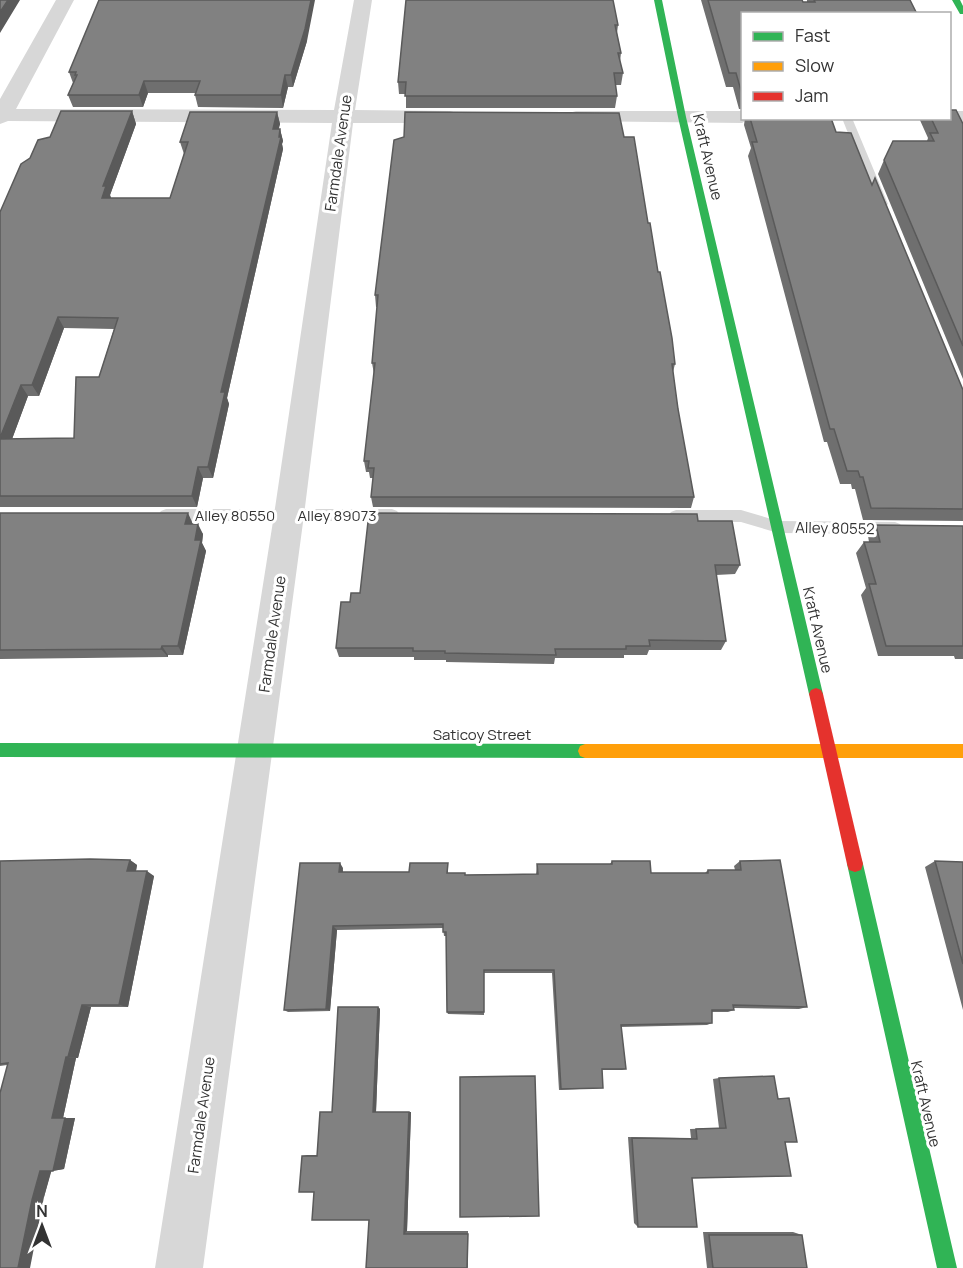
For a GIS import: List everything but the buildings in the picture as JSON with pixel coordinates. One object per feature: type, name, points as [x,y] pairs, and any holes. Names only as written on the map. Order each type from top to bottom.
[{"type":"street","points":[[65,0],[0,116],[471,117]]},
{"type":"street","name":"Farmdale Avenue","points":[[179,1268],[289,515],[343,117],[363,0]]},
{"type":"street","name":"Kraft Avenue","points":[[658,0],[681,117],[778,527],[947,1268]]},
{"type":"street","points":[[956,0],[963,12]]},
{"type":"street","points":[[553,117],[741,117]]},
{"type":"street","name":"Saticoy Street","points":[[0,750],[963,751]]},
{"type":"lane","points":[[848,120],[887,217]]},
{"type":"lane","name":"Alley 80550","points":[[150,515],[289,515]]},
{"type":"lane","name":"Alley 89073","points":[[289,515],[408,515]]},
{"type":"lane","points":[[658,516],[741,516],[778,527]]},
{"type":"lane","name":"Alley 80552","points":[[778,527],[905,528]]},
{"type":"traffic: fast","points":[[658,0],[682,117],[816,694]]},
{"type":"traffic: fast","points":[[956,0],[963,12]]},
{"type":"traffic: fast","points":[[0,750],[585,751]]},
{"type":"traffic: fast","points":[[855,864],[947,1268]]},
{"type":"traffic: slow","points":[[585,751],[963,751]]},
{"type":"traffic: jam","points":[[816,694],[855,864]]}]
